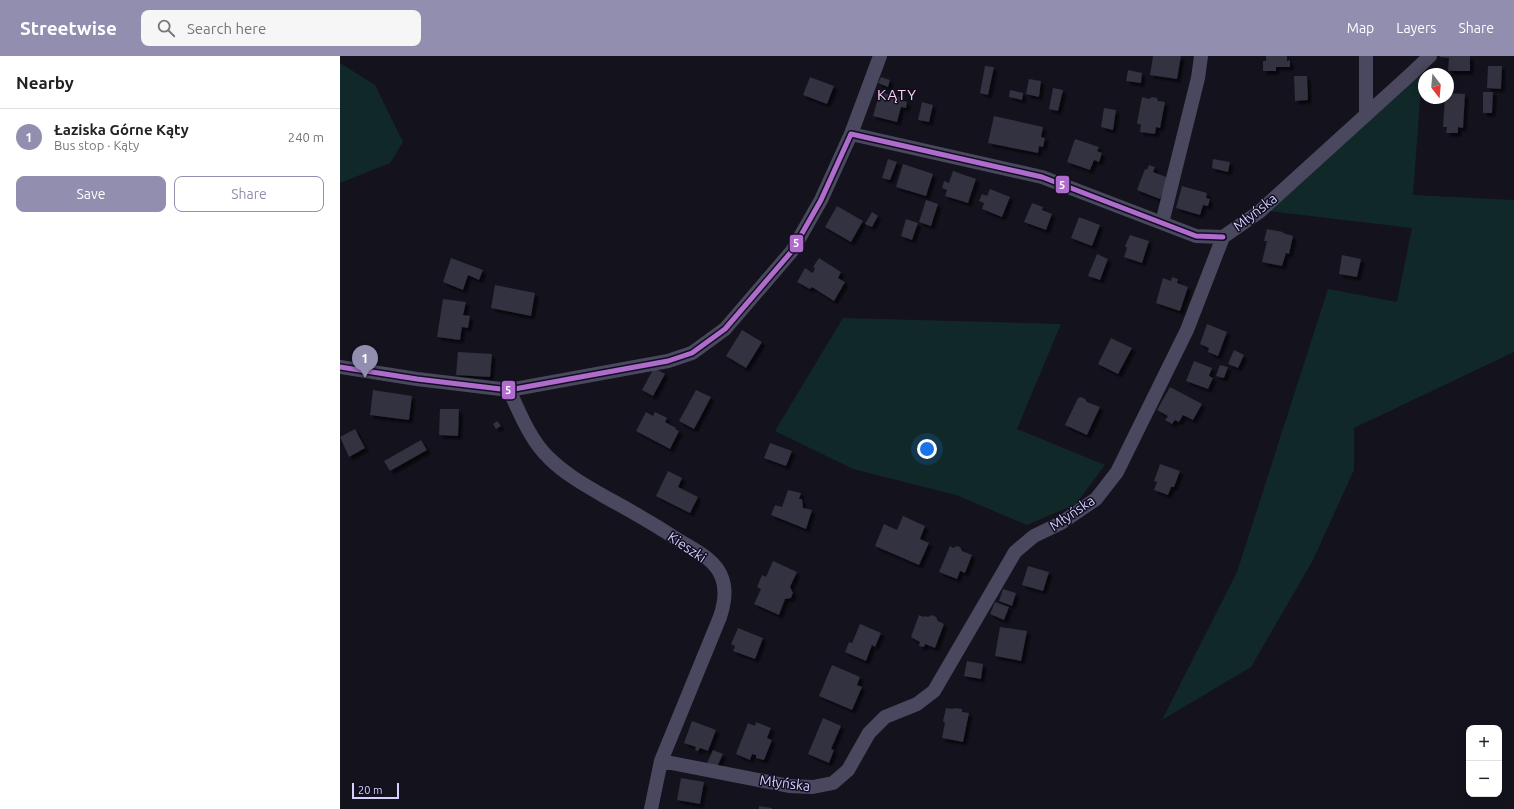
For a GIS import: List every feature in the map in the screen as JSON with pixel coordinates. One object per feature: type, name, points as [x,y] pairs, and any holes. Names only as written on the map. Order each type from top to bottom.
[{"type":"street","points":[[340,367],[417,379],[509,390],[668,361],[692,353],[725,329],[792,251],[821,200],[851,134],[880,56]]},
{"type":"street","points":[[1162,223],[1198,78],[1201,56]]},
{"type":"street","points":[[1366,56],[1366,115]]},
{"type":"street","name":"Młyńska","points":[[661,761],[790,786],[813,787],[833,783],[848,770],[869,733],[885,717],[917,704],[934,691],[1015,552],[1034,536],[1061,523],[1096,499],[1117,472],[1188,330],[1223,237],[1259,212],[1430,56]]},
{"type":"street","points":[[851,134],[1042,177],[1196,236],[1223,237]]},
{"type":"street","name":"Kieszki","points":[[509,390],[529,430],[548,458],[582,483],[652,523],[703,556],[715,566],[722,578],[724,603],[720,617],[661,761],[651,809]]},
{"type":"green space","points":[[340,63],[375,85],[403,142],[390,163],[340,183]]},
{"type":"green space","points":[[1418,78],[1418,104],[1420,104],[1413,195],[1514,200],[1514,352],[1354,428],[1354,470],[1313,560],[1251,667],[1162,720],[1237,572],[1328,289],[1397,302],[1412,228],[1267,211]]},
{"type":"green space","points":[[843,318],[1061,324],[1017,429],[1105,465],[1076,504],[1027,525],[956,495],[853,469],[775,431]]},
{"type":"building","points":[[1153,56],[1181,56],[1177,79],[1150,75]]},
{"type":"building","points":[[1266,56],[1287,56],[1287,61],[1290,60],[1290,67],[1276,67],[1276,71],[1263,71],[1263,61],[1266,61]]},
{"type":"building","points":[[1470,56],[1470,71],[1454,71],[1454,68],[1448,68],[1449,58],[1440,57]]},
{"type":"building","points":[[985,66],[994,67],[988,95],[980,93]]},
{"type":"building","points":[[1488,66],[1502,66],[1501,89],[1487,88]]},
{"type":"building","points":[[1128,70],[1142,73],[1141,83],[1126,81]]},
{"type":"building","points":[[1294,76],[1307,76],[1308,100],[1295,101]]},
{"type":"building","points":[[810,77],[834,86],[827,104],[803,95]]},
{"type":"building","points":[[881,77],[890,80],[888,87],[878,83]]},
{"type":"building","points":[[1029,79],[1041,81],[1039,97],[1026,94]]},
{"type":"building","points":[[1053,88],[1063,90],[1058,111],[1049,109]]},
{"type":"building","points":[[1010,90],[1023,93],[1022,100],[1009,97]]},
{"type":"building","points":[[880,92],[903,98],[902,100],[907,102],[906,108],[901,107],[897,122],[873,116]]},
{"type":"building","points":[[1483,92],[1493,92],[1492,113],[1483,113]]},
{"type":"building","points":[[1454,93],[1465,94],[1463,128],[1458,127],[1458,133],[1446,133],[1447,127],[1443,127],[1445,104],[1454,104]]},
{"type":"building","points":[[1142,97],[1149,99],[1152,97],[1157,98],[1158,101],[1165,102],[1160,128],[1156,127],[1155,134],[1140,132],[1141,125],[1137,123]]},
{"type":"building","points":[[922,102],[933,105],[929,122],[918,120]]},
{"type":"building","points":[[1104,108],[1116,110],[1113,130],[1101,127]]},
{"type":"building","points":[[994,116],[1043,127],[1041,137],[1045,138],[1043,147],[1039,146],[1038,153],[988,143]]},
{"type":"building","points":[[1075,139],[1099,147],[1097,151],[1102,153],[1099,162],[1094,160],[1090,170],[1067,162]]},
{"type":"building","points":[[888,159],[897,162],[890,180],[882,178]]},
{"type":"building","points":[[1213,159],[1230,162],[1228,172],[1212,168]]},
{"type":"building","points":[[903,164],[933,174],[926,196],[896,187]]},
{"type":"building","points":[[1149,165],[1155,167],[1153,172],[1169,178],[1160,199],[1137,190],[1145,169],[1147,170]]},
{"type":"building","points":[[953,171],[976,179],[968,203],[945,196],[947,190],[942,188],[944,181],[949,183]]},
{"type":"building","points":[[1182,186],[1207,193],[1206,198],[1210,199],[1208,206],[1203,205],[1200,215],[1176,208]]},
{"type":"building","points":[[990,189],[1010,197],[1002,217],[982,209],[984,203],[979,201],[982,194],[987,196]]},
{"type":"building","points":[[926,200],[938,204],[931,226],[919,222]]},
{"type":"building","points":[[1032,203],[1043,207],[1042,210],[1052,214],[1046,230],[1024,222]]},
{"type":"building","points":[[837,206],[863,221],[851,242],[825,227]]},
{"type":"building","points":[[872,212],[878,216],[872,227],[865,224]]},
{"type":"building","points":[[1079,217],[1100,225],[1092,246],[1071,238]]},
{"type":"building","points":[[906,219],[918,223],[912,240],[901,236]]},
{"type":"building","points":[[1267,229],[1283,232],[1293,236],[1289,254],[1286,253],[1282,266],[1262,262],[1267,241],[1264,241]]},
{"type":"building","points":[[1130,235],[1149,241],[1142,263],[1124,257],[1127,248],[1125,246]]},
{"type":"building","points":[[1097,254],[1108,259],[1100,280],[1088,276]]},
{"type":"building","points":[[1342,255],[1361,259],[1357,277],[1339,274]]},
{"type":"building","points":[[451,258],[483,270],[479,280],[468,275],[463,290],[443,282]]},
{"type":"building","points":[[819,258],[841,272],[838,278],[845,282],[834,301],[812,287],[810,289],[797,282],[805,268],[813,273],[815,268],[813,267]]},
{"type":"building","points":[[1172,277],[1178,279],[1177,283],[1188,287],[1180,311],[1156,303],[1163,278],[1171,281]]},
{"type":"building","points":[[495,285],[535,293],[531,316],[491,308]]},
{"type":"building","points":[[443,299],[466,302],[463,315],[470,316],[468,328],[462,327],[460,340],[437,337]]},
{"type":"building","points":[[1207,324],[1227,332],[1218,356],[1208,352],[1209,348],[1200,344]]},
{"type":"building","points":[[742,330],[762,342],[746,368],[726,356]]},
{"type":"building","points":[[1111,338],[1132,348],[1118,374],[1098,364]]},
{"type":"building","points":[[1234,350],[1244,355],[1238,368],[1228,364]]},
{"type":"building","points":[[458,352],[492,354],[490,377],[456,375]]},
{"type":"building","points":[[1194,361],[1212,368],[1209,376],[1213,378],[1208,389],[1186,381]]},
{"type":"building","points":[[1220,365],[1228,367],[1224,378],[1216,376]]},
{"type":"building","points":[[654,368],[665,374],[653,396],[642,390]]},
{"type":"building","points":[[1170,387],[1202,404],[1193,420],[1183,415],[1179,422],[1175,420],[1172,424],[1165,420],[1168,416],[1157,410]]},
{"type":"building","points":[[373,390],[412,396],[409,420],[370,415]]},
{"type":"building","points":[[696,390],[711,397],[694,429],[679,421]]},
{"type":"building","points":[[1081,397],[1087,402],[1100,407],[1087,435],[1065,425],[1078,398]]},
{"type":"building","points":[[440,409],[459,409],[458,436],[439,435]]},
{"type":"building","points":[[646,412],[653,416],[655,412],[667,418],[665,422],[679,431],[670,449],[636,431]]},
{"type":"building","points":[[497,421],[501,426],[496,429],[493,424]]},
{"type":"building","points":[[355,429],[365,448],[349,457],[340,437]]},
{"type":"building","points":[[421,440],[427,450],[390,471],[384,461]]},
{"type":"building","points":[[770,443],[792,451],[786,466],[764,458]]},
{"type":"building","points":[[1160,464],[1180,471],[1174,487],[1171,487],[1168,495],[1154,490],[1157,482],[1154,481]]},
{"type":"building","points":[[668,471],[682,478],[678,487],[698,497],[690,513],[656,496]]},
{"type":"building","points":[[788,490],[801,493],[799,499],[802,499],[803,508],[812,510],[806,529],[771,515],[775,505],[782,507]]},
{"type":"building","points":[[903,516],[925,526],[920,539],[929,543],[919,565],[875,546],[884,524],[897,530]]},
{"type":"building","points":[[950,546],[953,548],[957,546],[960,547],[962,551],[972,555],[965,573],[960,571],[957,579],[939,572]]},
{"type":"building","points":[[773,561],[797,572],[790,587],[793,593],[791,598],[785,599],[779,615],[754,604],[761,589],[757,587],[762,575],[766,577]]},
{"type":"building","points":[[1028,566],[1049,572],[1043,591],[1022,585]]},
{"type":"building","points":[[1003,589],[1016,593],[1012,606],[999,601]]},
{"type":"building","points":[[995,602],[1009,607],[1004,620],[990,614]]},
{"type":"building","points":[[919,615],[928,617],[932,615],[944,624],[935,648],[925,644],[924,647],[919,646],[920,642],[911,637]]},
{"type":"building","points":[[860,624],[881,633],[875,647],[872,645],[866,661],[845,652],[849,642],[852,643]]},
{"type":"building","points":[[1000,627],[1027,631],[1021,661],[995,656]]},
{"type":"building","points":[[738,628],[763,638],[755,659],[733,651],[735,646],[731,644]]},
{"type":"building","points":[[967,661],[983,664],[981,679],[964,676]]},
{"type":"building","points":[[832,665],[860,677],[857,685],[862,687],[852,710],[819,696]]},
{"type":"building","points":[[946,708],[962,709],[962,712],[969,713],[963,742],[942,738],[945,723],[943,721]]},
{"type":"building","points":[[823,718],[841,726],[831,749],[834,750],[829,763],[808,754]]},
{"type":"building","points":[[692,721],[716,730],[708,751],[700,748],[698,751],[695,750],[696,747],[684,743]]},
{"type":"building","points":[[756,722],[771,728],[767,738],[772,740],[764,760],[756,758],[756,755],[752,754],[750,760],[736,754],[748,723],[755,726]]},
{"type":"building","points":[[713,750],[723,754],[717,767],[707,763]]},
{"type":"building","points":[[681,778],[704,782],[700,804],[677,800]]},
{"type":"building","points":[[759,806],[772,808],[772,809],[759,809]]},
{"type":"transit line","name":"5","points":[[340,367],[417,379],[509,390],[668,361],[692,353],[725,329],[792,251],[821,200],[851,134],[1042,177],[1196,236],[1223,237]]},
{"type":"place","name":"Łaziska Górne Kąty","points":[[365,378]]},
{"type":"district","name":"KĄTY","points":[[897,94]]}]
